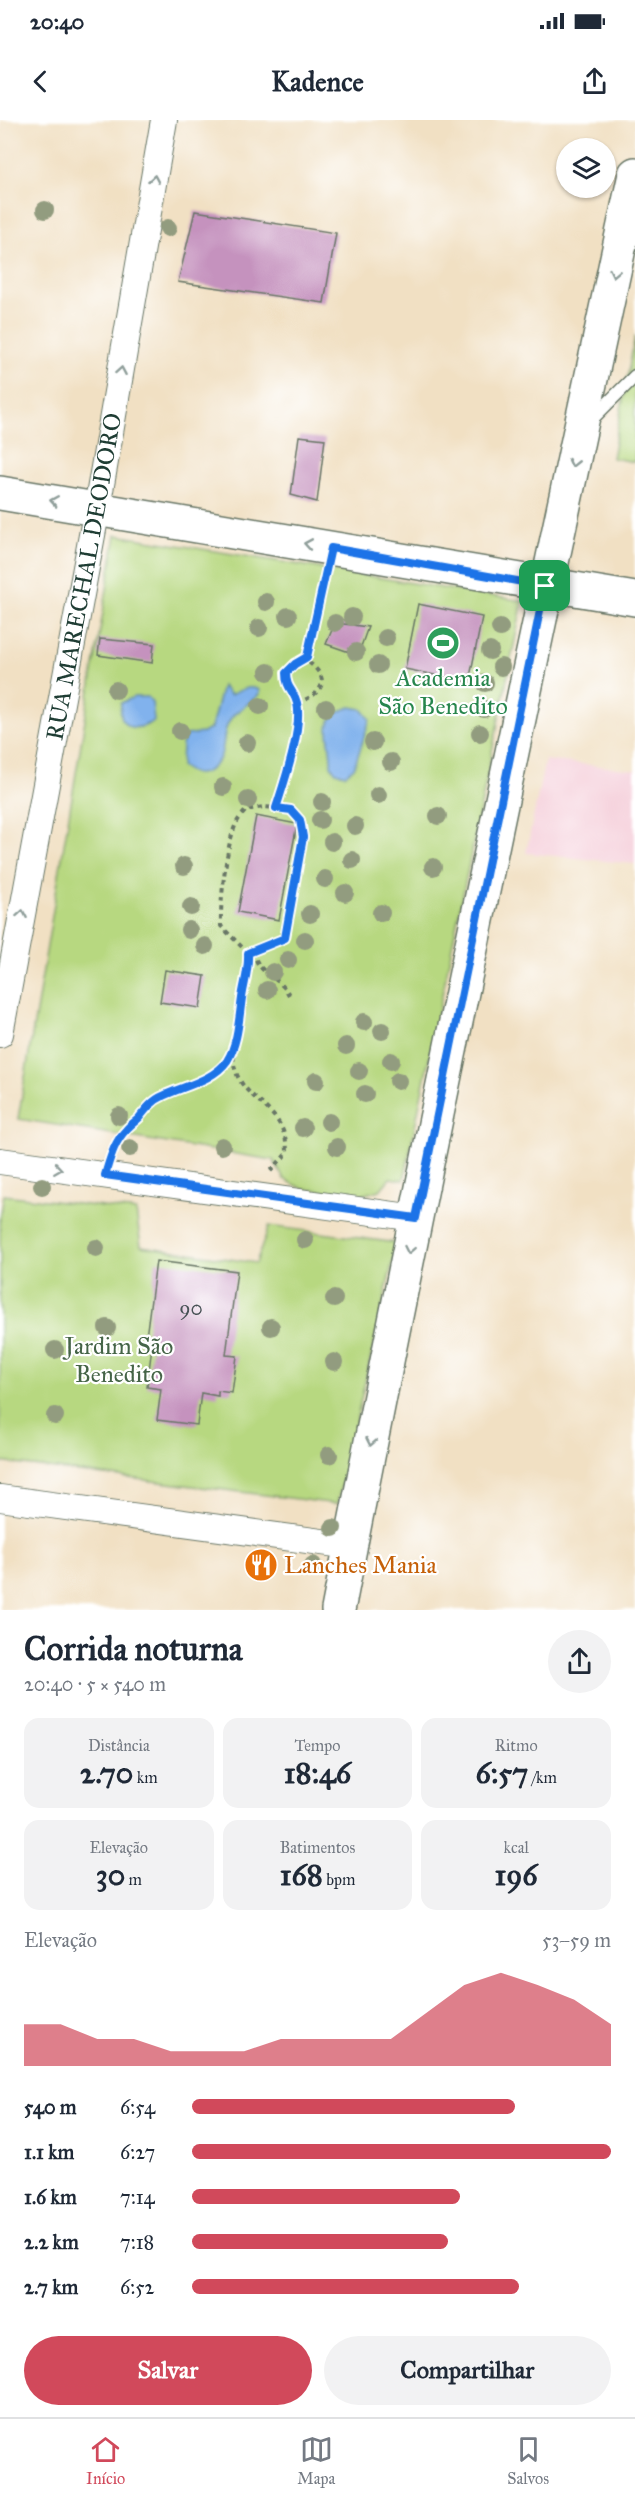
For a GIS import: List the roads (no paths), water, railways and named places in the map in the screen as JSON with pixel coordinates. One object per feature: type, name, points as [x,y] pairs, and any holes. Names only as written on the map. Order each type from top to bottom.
[{"type":"main road","points":[[339,1610],[416,1218],[545,586],[580,432],[629,235],[635,174]]},
{"type":"main road","points":[[0,493],[545,586],[635,599]]},
{"type":"street","name":"RUA MARECHAL DEODORO","points":[[0,1034],[97,508],[164,120]]},
{"type":"street","points":[[0,1161],[416,1218]]},
{"type":"street","points":[[0,1498],[351,1545]]},
{"type":"lane","points":[[580,432],[635,376]]},
{"type":"water","points":[[222,686],[230,695],[251,688],[259,690],[259,694],[231,718],[225,732],[219,760],[214,766],[206,772],[193,773],[181,766],[182,745],[186,735],[203,733],[211,728]]},
{"type":"water","points":[[134,697],[148,697],[152,702],[154,721],[140,727],[129,726],[125,723],[122,718],[121,703]]},
{"type":"water","points":[[351,707],[362,709],[370,719],[354,768],[345,775],[336,772],[331,766],[328,730],[333,717]]},
{"type":"place","name":"Academia São Benedito","points":[[443,643]]},
{"type":"place","name":"Lanches Mania","points":[[261,1565]]},
{"type":"park label","name":"Jardim São Benedito","points":[[119,1360]]}]
